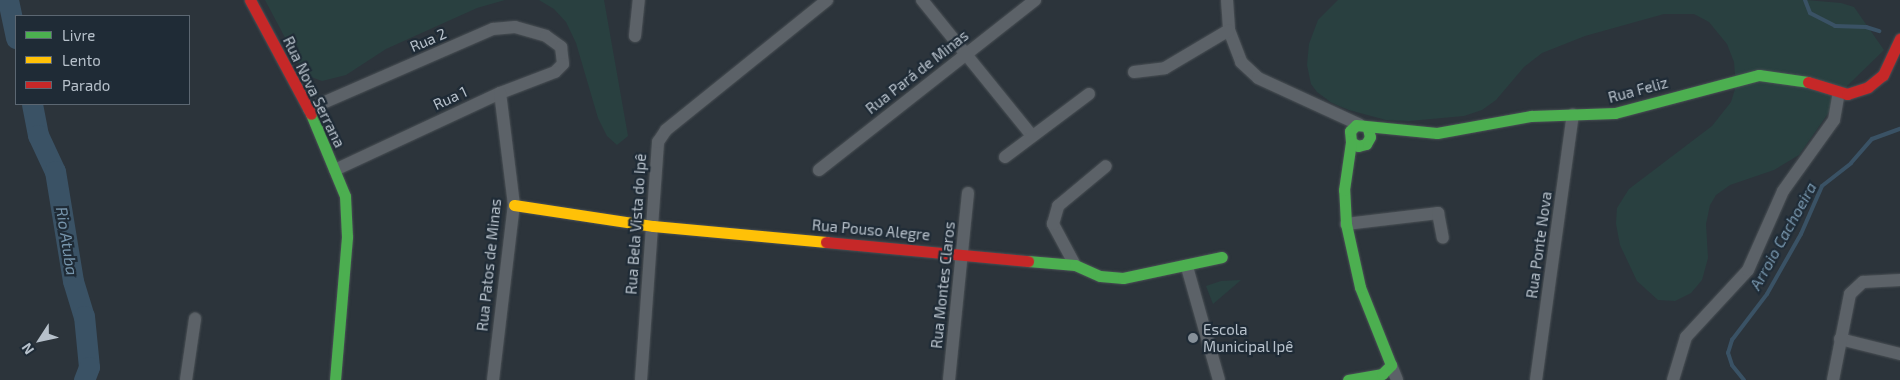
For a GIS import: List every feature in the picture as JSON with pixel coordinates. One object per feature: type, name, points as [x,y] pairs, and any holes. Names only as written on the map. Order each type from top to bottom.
[{"type":"street","name":"Rua Nova Serrana","points":[[250,0],[309,109],[345,196],[348,237],[335,380]]},
{"type":"street","points":[[635,36],[639,0]]},
{"type":"street","name":"Rua Bela Vista do Ipê","points":[[641,380],[654,226],[658,142],[666,130],[827,0]]},
{"type":"street","points":[[922,0],[1032,136]]},
{"type":"street","name":"Rua Pará de Minas","points":[[819,170],[1035,0]]},
{"type":"street","points":[[1227,0],[1229,30],[1241,62],[1258,78],[1313,102],[1366,134]]},
{"type":"street","name":"Rua 2","points":[[309,109],[493,29],[515,27],[546,36],[561,47]]},
{"type":"street","points":[[1134,72],[1165,68],[1229,30]]},
{"type":"street","points":[[1673,380],[1686,337],[1748,270],[1783,191],[1834,120],[1839,94],[1847,94],[1868,87],[1888,67],[1900,39]]},
{"type":"street","name":"Rua 1","points":[[335,170],[500,93],[555,72],[563,64],[561,47]]},
{"type":"street","name":"Rua Feliz","points":[[1350,138],[1358,146],[1366,134],[1437,133],[1531,116],[1615,113],[1759,75],[1794,78],[1839,94]]},
{"type":"street","name":"Rua Patos de Minas","points":[[493,380],[514,205],[500,93]]},
{"type":"street","points":[[1005,157],[1089,94]]},
{"type":"street","points":[[1313,102],[1338,119],[1350,138]]},
{"type":"street","name":"Rua Ponte Nova","points":[[1536,380],[1574,115]]},
{"type":"street","points":[[1366,134],[1352,128],[1346,180],[1346,224],[1360,287],[1397,380]]},
{"type":"street","points":[[1346,180],[1366,134]]},
{"type":"street","points":[[1076,265],[1053,224],[1058,206],[1106,166]]},
{"type":"street","name":"Rua Montes Claros","points":[[950,380],[968,193]]},
{"type":"street","name":"Rua Pouso Alegre","points":[[514,205],[654,226],[1076,265],[1100,276],[1124,278],[1188,267],[1222,257]]},
{"type":"street","points":[[1346,224],[1438,212],[1443,238]]},
{"type":"street","points":[[1188,267],[1219,380]]},
{"type":"street","points":[[1832,380],[1847,301],[1855,287],[1863,282],[1874,280],[1900,280]]},
{"type":"street","points":[[186,380],[195,319]]},
{"type":"street","points":[[1840,339],[1900,354]]},
{"type":"street","points":[[1348,380],[1382,374],[1391,365]]},
{"type":"green space","points":[[265,0],[505,0],[477,8],[386,49],[346,75],[322,81],[311,77],[300,66]]},
{"type":"green space","points":[[539,0],[604,0],[628,136],[617,145],[607,136],[598,118],[576,43],[566,22],[554,9]]},
{"type":"green space","points":[[1338,0],[1806,0],[1841,3],[1854,7],[1884,50],[1848,85],[1799,155],[1774,170],[1730,185],[1716,195],[1710,205],[1706,224],[1708,258],[1702,280],[1691,293],[1675,301],[1658,300],[1637,281],[1620,245],[1616,224],[1617,208],[1629,189],[1712,126],[1731,102],[1736,86],[1734,62],[1727,44],[1709,22],[1694,14],[1664,14],[1585,36],[1542,53],[1524,67],[1496,100],[1482,110],[1464,116],[1409,121],[1386,120],[1349,110],[1332,103],[1317,92],[1311,84],[1307,65],[1309,44],[1318,20]]},
{"type":"green space","points":[[1241,280],[1213,304],[1206,286],[1221,281]]},
{"type":"waterway","name":"Rio Atuba","points":[[8,0],[15,33]]},
{"type":"waterway","name":"Arroio Cachoeira","points":[[1805,0],[1810,13],[1835,26],[1866,27],[1879,31]]},
{"type":"waterway","name":"Rio Atuba","points":[[32,105],[38,135],[55,171],[73,281],[84,316],[89,367],[84,380]]},
{"type":"waterway","name":"Arroio Cachoeira","points":[[1744,380],[1732,365],[1728,353],[1732,340],[1767,294],[1801,234],[1822,186],[1851,163],[1872,139],[1900,129]]},
{"type":"traffic: fast","points":[[1368,129],[1370,137],[1366,144],[1358,146],[1351,142],[1350,131],[1356,125],[1437,133],[1531,116],[1615,113],[1759,75],[1808,82]]},
{"type":"traffic: fast","points":[[311,114],[345,196],[347,237],[335,380]]},
{"type":"traffic: fast","points":[[1348,380],[1382,374],[1391,365],[1360,287],[1346,224],[1344,190],[1351,142]]},
{"type":"traffic: fast","points":[[1028,261],[1075,265],[1100,276],[1123,278],[1222,257]]},
{"type":"traffic: slow","points":[[514,205],[653,226],[826,242]]},
{"type":"traffic: jam","points":[[250,0],[311,114]]},
{"type":"traffic: jam","points":[[1808,82],[1847,94],[1868,87],[1883,75],[1900,39]]},
{"type":"traffic: jam","points":[[826,242],[1028,261]]},
{"type":"place","name":"Escola Municipal Ipê","points":[[1193,338]]}]
